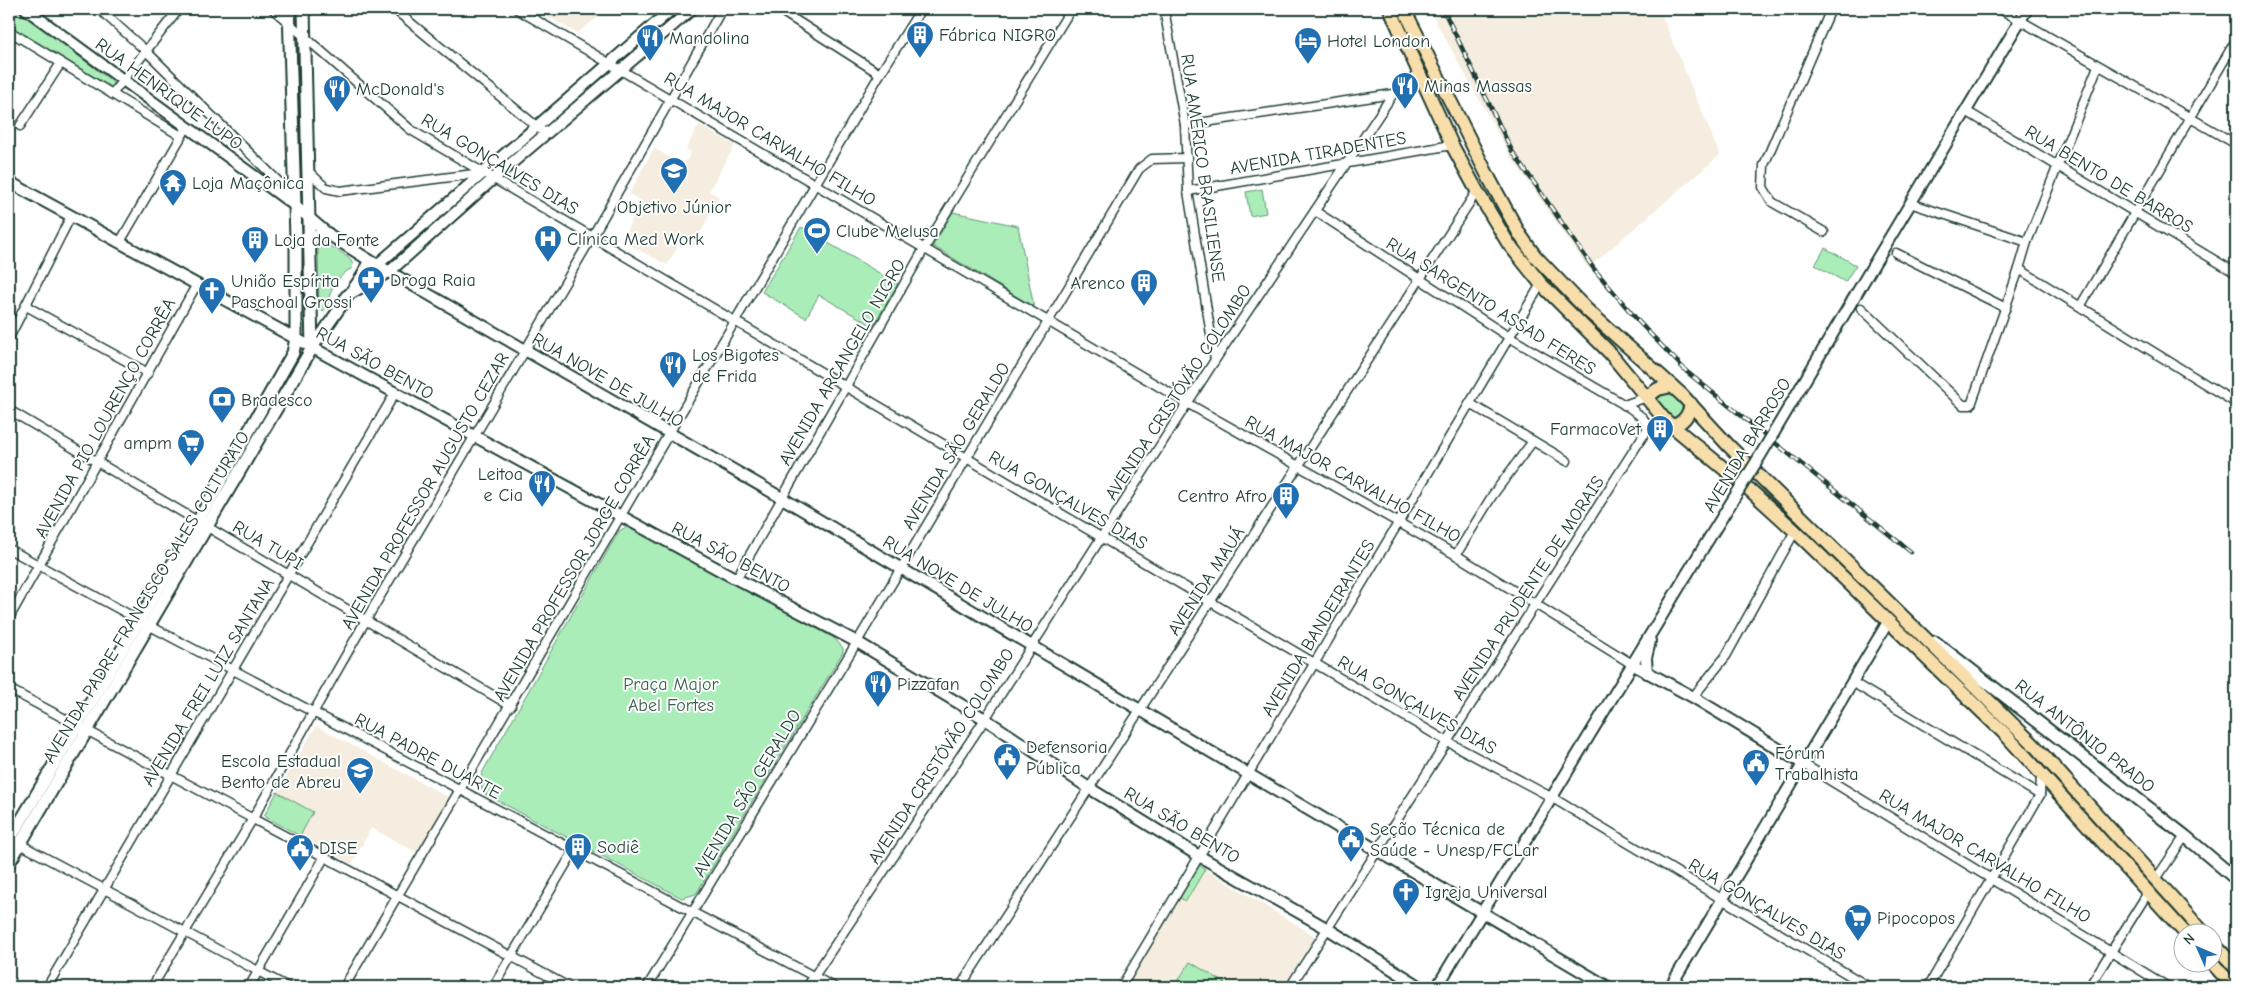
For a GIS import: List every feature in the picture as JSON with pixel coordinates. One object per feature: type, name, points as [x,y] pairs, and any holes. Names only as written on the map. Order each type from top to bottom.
[{"type":"main road","name":"AVENIDA PADRE FRANCISCO SALES COLTURATO","points":[[203,524],[293,353],[296,338],[296,239],[289,9]]},
{"type":"main road","points":[[304,9],[312,348]]},
{"type":"main road","points":[[1390,9],[1452,145],[1477,192],[1508,243],[1541,284],[1609,352],[1658,413],[1795,531],[2041,772],[2177,924]]},
{"type":"main road","points":[[1404,9],[1520,235],[1547,268],[1587,310],[1691,404],[1729,446],[2035,746],[2196,924]]},
{"type":"main road","points":[[296,239],[328,234]]},
{"type":"main road","name":"AVENIDA PADRE FRANCISCO SALES COLTURATO","points":[[9,863],[12,840],[312,348]]},
{"type":"main road","points":[[1646,396],[1658,389],[1672,386]]},
{"type":"main road","points":[[1673,426],[1683,421],[1691,404]]},
{"type":"main road","name":"RUA ANTÔNIO PRADO","points":[[1911,624],[2185,836],[2236,879]]},
{"type":"main road","points":[[2222,953],[2236,968]]},
{"type":"main road","points":[[2222,974],[2234,987]]},
{"type":"street","name":"RUA HENRIQUE LUPO","points":[[26,9],[294,205]]},
{"type":"street","points":[[99,9],[146,51],[282,185],[294,205]]},
{"type":"street","points":[[112,94],[179,9]]},
{"type":"street","name":"RUA GONÇALVES DIAS","points":[[273,9],[411,130],[1448,742],[1551,797],[1869,987]]},
{"type":"street","points":[[394,9],[535,127],[546,134]]},
{"type":"street","name":"RUA MAJOR CARVALHO FILHO","points":[[517,9],[1297,467],[1456,555],[1632,664],[1693,697],[2168,987]]},
{"type":"street","points":[[312,348],[346,296],[373,263],[482,173],[672,9]]},
{"type":"street","points":[[346,296],[389,272],[493,179],[620,70],[680,12],[692,9]]},
{"type":"street","name":"AVENIDA PROFESSOR AUGUSTO CEZAR","points":[[152,987],[252,820],[366,620],[592,237],[722,9]]},
{"type":"street","points":[[778,9],[880,74]]},
{"type":"street","name":"AVENIDA PROFESSOR JORGE CORRÊA","points":[[344,987],[817,186],[880,74],[921,9]]},
{"type":"street","name":"AVENIDA ARCANGELO NIGRO","points":[[736,579],[924,249],[1071,9]]},
{"type":"street","name":"RUA AMÉRICO BRASILIENSE","points":[[1164,9],[1185,125],[1188,191],[1215,360]]},
{"type":"street","points":[[1824,232],[1772,202],[1763,186],[1764,165],[1831,9]]},
{"type":"street","points":[[2000,9],[2236,144]]},
{"type":"street","name":"AVENIDA BARROSO","points":[[1437,987],[1765,448],[2027,9]]},
{"type":"street","points":[[9,31],[181,136]]},
{"type":"street","points":[[2081,305],[2236,40]]},
{"type":"street","points":[[20,126],[61,63]]},
{"type":"street","points":[[1861,308],[1963,405],[1971,405],[2020,269],[2026,242],[2098,66]]},
{"type":"street","name":"AVENIDA CRISTÓVÃO COLOMBO","points":[[807,987],[985,719],[1215,360],[1393,94],[1420,72]]},
{"type":"street","points":[[1185,125],[1393,94]]},
{"type":"street","points":[[565,100],[574,109]]},
{"type":"street","name":"RUA BENTO DE BARROS","points":[[1966,111],[2236,273]]},
{"type":"street","points":[[120,242],[187,126]]},
{"type":"street","name":"AVENIDA TIRADENTES","points":[[1188,191],[1452,145]]},
{"type":"street","name":"AVENIDA SÃO GERALDO","points":[[647,987],[858,642],[1139,169],[1152,159],[1188,158]]},
{"type":"street","points":[[308,171],[326,188],[340,191],[482,173]]},
{"type":"street","name":"RUA SÃO BENTO","points":[[9,182],[736,579],[858,642],[985,719],[1199,856],[1328,929],[1421,987]]},
{"type":"street","name":"AVENIDA MAUÁ","points":[[960,987],[1477,192]]},
{"type":"street","points":[[1910,203],[2026,242]]},
{"type":"street","name":"RUA NOVE DE JULHO","points":[[294,205],[328,234],[373,263],[782,498],[1139,712],[1248,774],[1608,987]]},
{"type":"street","name":"RUA SARGENTO ASSAD FERES","points":[[1315,211],[1418,280],[1509,337],[1624,405],[1642,418],[1648,428]]},
{"type":"street","points":[[9,338],[71,216]]},
{"type":"street","points":[[1896,253],[2006,308]]},
{"type":"street","points":[[2020,269],[2081,305],[2236,403]]},
{"type":"street","name":"AVENIDA PIO LOURENÇO CORRÊA","points":[[9,618],[148,373],[196,284]]},
{"type":"street","name":"AVENIDA BANDEIRANTES","points":[[1122,987],[1541,284]]},
{"type":"street","points":[[26,306],[148,373]]},
{"type":"street","name":"AVENIDA FREI LUIZ SANTANA","points":[[47,987],[395,393]]},
{"type":"street","points":[[1624,405],[1646,396]]},
{"type":"street","points":[[1469,403],[1567,461]]},
{"type":"street","name":"RUA TUPI","points":[[9,410],[511,706]]},
{"type":"street","points":[[1648,428],[1673,426]]},
{"type":"street","name":"AVENIDA PRUDENTE DE MORAIS","points":[[1290,987],[1648,428]]},
{"type":"street","points":[[1456,555],[1492,496],[1533,441]]},
{"type":"street","points":[[1693,697],[1726,656],[1795,531]]},
{"type":"street","name":"RUA PADRE DUARTE","points":[[9,549],[145,624],[834,987]]},
{"type":"street","points":[[1670,987],[1805,765],[1888,622]]},
{"type":"street","name":"AVENIDA BARROSO","points":[[1647,673],[1646,658],[1650,638]]},
{"type":"street","points":[[1852,682],[2040,795]]},
{"type":"street","points":[[9,689],[568,987]]},
{"type":"street","points":[[1928,987],[2040,795],[2041,772]]},
{"type":"street","points":[[2156,879],[2185,836]]},
{"type":"street","points":[[12,840],[184,934],[288,987]]},
{"type":"street","points":[[494,987],[511,955],[575,849]]},
{"type":"street","points":[[249,987],[324,858]]},
{"type":"street","points":[[2089,987],[2149,891]]},
{"type":"shaded area","points":[[533,9],[609,9],[577,33]]},
{"type":"shaded area","points":[[1429,9],[1659,9],[1720,155],[1588,268],[1511,157]]},
{"type":"shaded area","name":"Objetivo Júnior","points":[[699,125],[735,145],[709,191],[719,197],[693,247],[681,241],[667,265],[621,240],[642,201],[629,194],[654,148],[684,166],[691,152],[686,149]]},
{"type":"shaded area","name":"Escola Estadual Bento de Abreu","points":[[316,726],[448,797],[418,853],[371,828],[352,864],[264,816]]},
{"type":"shaded area","points":[[1205,869],[1315,936],[1283,987],[1128,987],[1180,898],[1186,901]]},
{"type":"green space","points":[[9,9],[17,9],[113,82],[112,88],[9,25]]},
{"type":"green space","points":[[300,38],[304,204],[299,195],[296,40]]},
{"type":"green space","points":[[1262,189],[1266,213],[1250,216],[1246,192]]},
{"type":"green space","name":"Clube Melusa","points":[[953,212],[1018,226],[1034,307],[933,246]]},
{"type":"green space","name":"Clube Melusa","points":[[801,227],[898,284],[873,326],[819,295],[806,318],[762,292]]},
{"type":"green space","points":[[304,244],[308,244],[309,318],[301,318],[300,249]]},
{"type":"green space","points":[[322,245],[330,246],[339,251],[353,264],[351,269],[344,273],[332,289],[327,306],[323,311],[319,308],[318,249]]},
{"type":"green space","points":[[1825,248],[1856,265],[1845,282],[1815,265]]},
{"type":"green space","points":[[1665,393],[1675,396],[1682,405],[1683,412],[1677,418],[1665,412],[1661,406],[1658,399]]},
{"type":"green space","name":"Praça Major Abel Fortes","points":[[626,527],[637,531],[834,638],[843,648],[843,652],[696,894],[682,898],[485,794],[480,784],[482,773],[619,531]]},
{"type":"green space","points":[[277,792],[313,812],[300,836],[264,816]]},
{"type":"green space","points":[[1199,865],[1205,869],[1186,901],[1180,898]]},
{"type":"green space","points":[[1190,962],[1225,983],[1222,987],[1174,987]]},
{"type":"railway","points":[[1443,9],[1512,151],[1594,269],[1639,322],[1687,372],[1911,552]]},
{"type":"place","name":"Fábrica NIGRO","points":[[920,59]]},
{"type":"place","name":"Mandolina","points":[[650,62]]},
{"type":"place","name":"Hotel London","points":[[1308,65]]},
{"type":"place","name":"Minas Massas","points":[[1405,110]]},
{"type":"place","name":"McDonald's","points":[[337,113]]},
{"type":"place","name":"Objetivo Júnior","points":[[674,195]]},
{"type":"place","name":"Loja Maçônica","points":[[173,207]]},
{"type":"place","name":"Clube Melusa","points":[[817,255]]},
{"type":"place","name":"Clínica Med Work","points":[[548,263]]},
{"type":"place","name":"Loja da Fonte","points":[[255,264]]},
{"type":"place","name":"Droga Raia","points":[[371,304]]},
{"type":"place","name":"Arenco","points":[[1144,307]]},
{"type":"place","name":"União Espírita Paschoal Grossi","points":[[212,315]]},
{"type":"place","name":"Los Bigotes de Frida","points":[[673,389]]},
{"type":"place","name":"Bradesco","points":[[222,424]]},
{"type":"place","name":"FarmacoVet","points":[[1660,453]]},
{"type":"place","name":"ampm","points":[[191,467]]},
{"type":"place","name":"Leitoa e Cia","points":[[542,508]]},
{"type":"place","name":"Centro Afro","points":[[1286,520]]},
{"type":"place","name":"Pizzafan","points":[[878,708]]},
{"type":"place","name":"Defensoria Pública","points":[[1007,781]]},
{"type":"place","name":"Fórum Trabalhista","points":[[1756,787]]},
{"type":"place","name":"Escola Estadual Bento de Abreu","points":[[360,795]]},
{"type":"place","name":"Seção Técnica de Saúde - Unesp/FCLar","points":[[1351,863]]},
{"type":"place","name":"Sodiê","points":[[578,871]]},
{"type":"place","name":"DISE","points":[[300,872]]},
{"type":"place","name":"Igreja Universal","points":[[1406,916]]},
{"type":"place","name":"Pipocopos","points":[[1858,942]]}]
